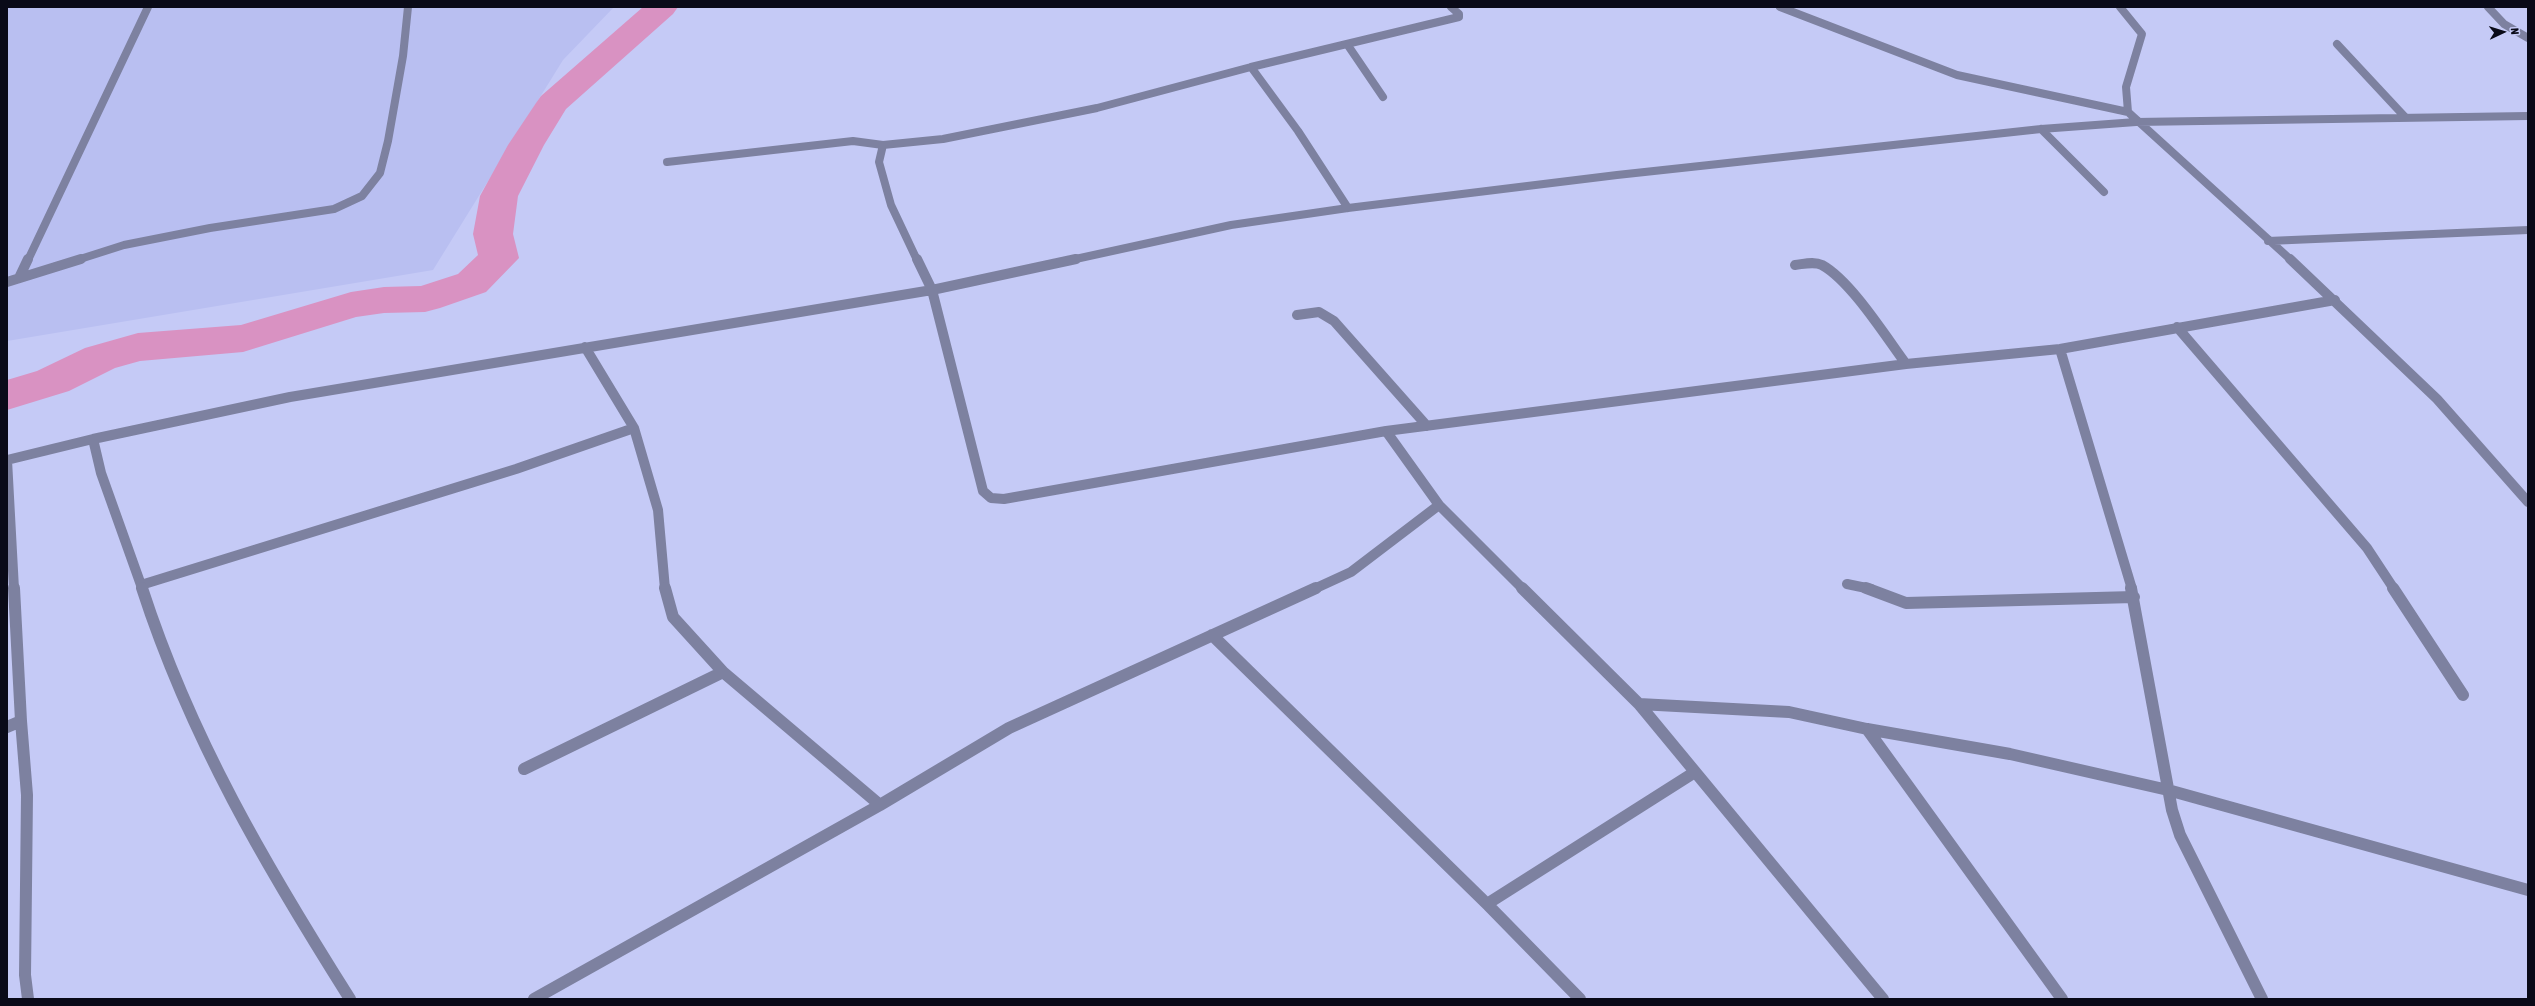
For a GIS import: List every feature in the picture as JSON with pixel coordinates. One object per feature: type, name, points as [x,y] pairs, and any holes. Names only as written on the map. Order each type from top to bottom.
[{"type":"street","points":[[19,278],[148,7]]},
{"type":"street","points":[[7,282],[124,244],[210,228],[334,210],[362,196],[380,173],[388,141],[403,56],[408,7]]},
{"type":"street","points":[[667,162],[853,141],[883,145],[943,139],[1097,108],[1251,67],[1459,17],[1459,14],[1451,7]]},
{"type":"street","points":[[1780,7],[1957,75],[2128,112]]},
{"type":"street","points":[[1801,14],[1804,7]]},
{"type":"street","points":[[2120,7],[2142,34],[2126,87],[2128,112],[2136,122],[2335,300],[2437,398],[2528,502]]},
{"type":"street","points":[[2488,7],[2504,24],[2528,38]]},
{"type":"street","points":[[1347,44],[1383,97]]},
{"type":"street","points":[[2337,44],[2406,117]]},
{"type":"street","points":[[1251,67],[1298,131],[1348,208]]},
{"type":"street","points":[[28,999],[25,975],[27,795],[21,721],[7,460],[93,439],[290,397],[932,290],[1231,225],[1348,208],[1624,174],[2041,130],[2136,122],[2528,116]]},
{"type":"street","points":[[2041,130],[2104,192]]},
{"type":"street","points":[[883,145],[879,162],[891,205],[932,290],[983,491],[991,498],[1004,499],[1230,457],[1386,431],[1906,364],[2060,349],[2335,300]]},
{"type":"street","points":[[2268,241],[2528,230]]},
{"type":"street","points":[[1795,265],[1812,263],[1822,265],[1838,278],[1906,364]]},
{"type":"street","points":[[1297,315],[1319,312],[1334,321],[1428,426]]},
{"type":"street","points":[[2177,327],[2367,548],[2462,695]]},
{"type":"street","points":[[585,347],[634,428],[658,510],[660,553],[665,587],[673,617],[723,672],[880,805]]},
{"type":"street","points":[[2060,349],[2134,597],[2168,790],[2180,835],[2262,999]]},
{"type":"street","points":[[141,585],[516,469],[634,428]]},
{"type":"street","points":[[1386,431],[1438,505],[1639,704],[1883,999]]},
{"type":"street","points":[[93,439],[101,474],[141,585],[155,633],[205,750],[305,928],[350,999]]},
{"type":"street","points":[[534,999],[880,805],[1009,728],[1351,572],[1438,505]]},
{"type":"street","points":[[1847,584],[1872,589],[1906,603],[2134,597]]},
{"type":"street","points":[[1212,635],[1487,904],[1580,999]]},
{"type":"street","points":[[524,770],[723,672]]},
{"type":"street","points":[[1639,704],[1789,712],[1867,729],[2010,754],[2168,790],[2528,890]]},
{"type":"street","points":[[7,727],[21,721]]},
{"type":"street","points":[[1867,729],[2062,999]]},
{"type":"street","points":[[1487,904],[1695,772]]},
{"type":"shaded area","points":[[7,7],[614,7],[563,60],[433,270],[7,341]]},
{"type":"waterway","points":[[7,395],[53,381],[100,358],[138,347],[193,341],[243,338],[351,305],[384,300],[425,299],[472,283],[499,258],[493,234],[499,196],[526,145],[553,103],[662,7]]}]
